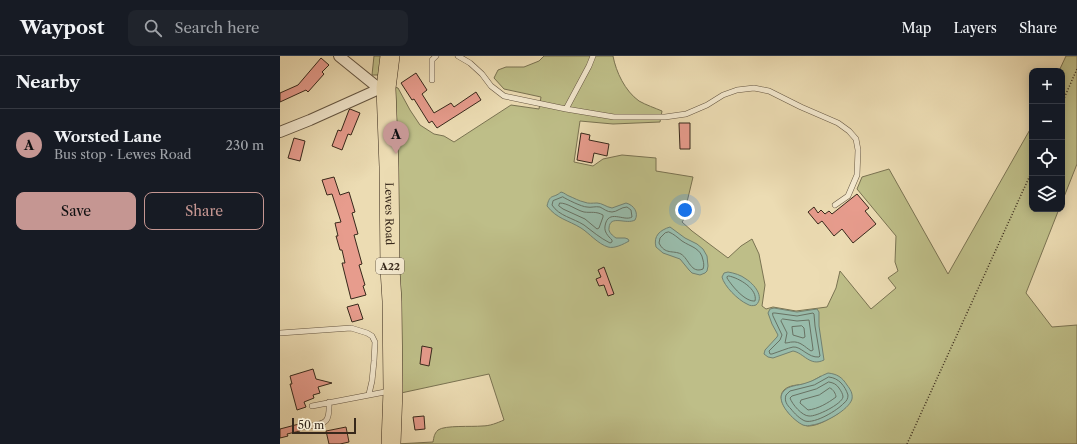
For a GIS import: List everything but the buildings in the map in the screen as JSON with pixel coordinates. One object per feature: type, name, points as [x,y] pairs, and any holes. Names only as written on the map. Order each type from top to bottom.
[{"type":"highway","name":"Lewes Road","points":[[390,56],[383,89],[389,167],[393,390],[391,444]]},
{"type":"street","points":[[339,56],[376,86],[383,89]]},
{"type":"street","points":[[280,132],[383,89]]},
{"type":"lane","points":[[432,80],[432,60],[436,56]]},
{"type":"lane","points":[[458,56],[470,63],[482,74],[491,86],[504,96],[614,117],[665,117],[686,114],[707,105],[723,95],[737,90],[754,88],[769,91],[838,123],[849,131],[856,139],[858,150],[857,175],[848,196],[835,205]]},
{"type":"lane","points":[[566,109],[593,56]]},
{"type":"lane","points":[[280,333],[351,328],[372,336],[375,342],[372,381],[369,394]]},
{"type":"lane","points":[[312,406],[393,390]]},
{"type":"lane","points":[[305,427],[323,423],[327,420],[329,416],[330,402]]},
{"type":"path","points":[[1065,96],[1077,69]]},
{"type":"path","points":[[907,444],[1030,176]]},
{"type":"green space","points":[[374,56],[385,56],[382,75],[372,75]]},
{"type":"green space","points":[[544,56],[613,56],[616,68],[625,87],[639,101],[662,111],[660,122],[613,124],[580,121],[574,162],[593,166],[603,159],[622,155],[656,158],[656,171],[693,177],[687,202],[691,209],[682,222],[728,258],[741,246],[752,239],[759,254],[765,285],[762,306],[766,309],[773,307],[796,311],[827,307],[836,288],[840,271],[871,309],[896,288],[888,278],[898,271],[895,262],[896,236],[857,189],[862,177],[889,169],[948,274],[1029,131],[1029,212],[1058,212],[1026,293],[1052,327],[1077,325],[1077,444],[396,444],[433,442],[434,436],[441,428],[488,425],[504,420],[489,374],[401,393],[394,87],[398,88],[420,125],[434,134],[444,136],[454,142],[511,105],[539,109],[541,97],[504,89],[494,78],[498,70],[506,67],[524,67],[539,61]],"holes":[[[821,376],[839,413],[812,426],[803,425],[798,422],[784,406],[781,395],[784,390],[788,387],[805,384]]]},
{"type":"green space","points":[[1066,56],[1077,56],[1077,164],[1065,194],[1065,68],[1060,68]]},
{"type":"water","points":[[561,192],[582,202],[599,203],[612,208],[626,203],[631,206],[636,212],[635,220],[612,222],[609,229],[611,234],[616,238],[625,238],[629,241],[616,247],[608,247],[581,228],[555,214],[547,206],[548,202],[549,199]]},
{"type":"water","points":[[670,227],[703,249],[707,256],[708,266],[705,273],[700,275],[692,273],[680,259],[663,253],[656,247],[655,243],[658,234]]},
{"type":"water","points":[[728,272],[742,276],[755,287],[759,295],[756,305],[753,306],[743,302],[728,288],[722,277],[724,273]]},
{"type":"water","points":[[774,308],[797,312],[817,309],[819,312],[819,326],[824,360],[819,362],[811,361],[793,351],[773,358],[764,354],[765,350],[778,335],[768,313],[770,309]]},
{"type":"water","points":[[828,373],[837,375],[849,388],[852,395],[850,403],[841,412],[817,424],[809,426],[799,423],[783,406],[781,396],[783,392],[790,387],[809,382]]},
{"type":"place","name":"Worsted Lane","points":[[396,154]]}]
